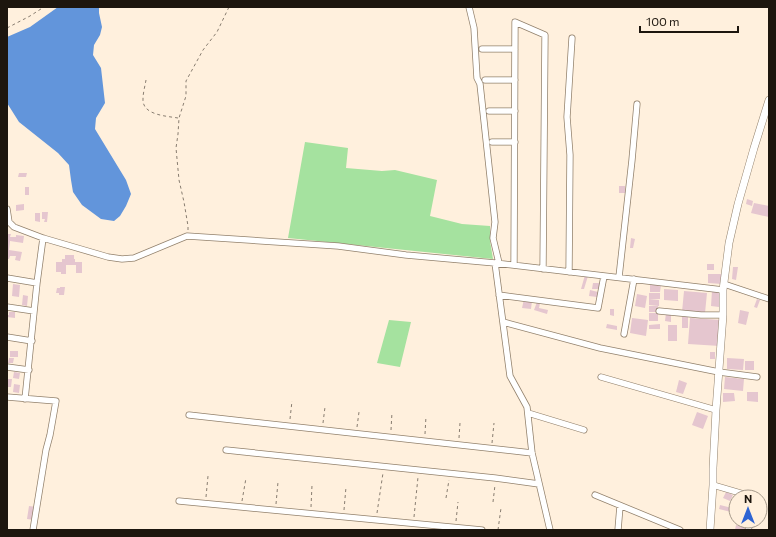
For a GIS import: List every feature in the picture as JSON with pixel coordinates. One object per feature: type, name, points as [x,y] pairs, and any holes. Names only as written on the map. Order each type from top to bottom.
[{"type":"street","points":[[469,7],[474,28],[477,78],[480,84],[488,148],[495,222],[493,238],[510,376],[527,407],[532,453],[550,530]]},
{"type":"street","points":[[514,265],[515,22],[545,35],[543,268]]},
{"type":"street","points":[[568,272],[570,155],[567,117],[572,38]]},
{"type":"street","points":[[482,49],[515,49]]},
{"type":"street","points":[[485,80],[515,80]]},
{"type":"street","points":[[710,530],[714,485],[713,468],[723,315],[723,287],[729,243],[738,204],[769,100]]},
{"type":"street","points":[[619,277],[637,104]]},
{"type":"street","points":[[489,111],[515,111]]},
{"type":"street","points":[[492,142],[515,142]]},
{"type":"street","points":[[7,209],[8,222],[14,227],[43,238],[108,257],[122,259],[134,258],[187,236],[338,246],[406,255],[723,287],[769,298]]},
{"type":"street","points":[[25,399],[43,238]]},
{"type":"street","points":[[499,295],[598,308],[604,276]]},
{"type":"street","points":[[7,278],[37,283]]},
{"type":"street","points":[[624,334],[634,279]]},
{"type":"street","points":[[7,307],[34,311]]},
{"type":"street","points":[[659,311],[701,315],[723,315]]},
{"type":"street","points":[[503,322],[600,348],[719,372],[757,377]]},
{"type":"street","points":[[7,337],[32,341]]},
{"type":"street","points":[[7,367],[29,370]]},
{"type":"street","points":[[601,377],[716,410]]},
{"type":"street","points":[[7,397],[56,401],[46,450],[33,530]]},
{"type":"street","points":[[528,413],[584,430]]},
{"type":"street","points":[[189,415],[532,453]]},
{"type":"street","points":[[226,450],[450,473],[539,484]]},
{"type":"street","points":[[714,485],[728,489]]},
{"type":"street","points":[[595,495],[680,530]]},
{"type":"street","points":[[179,501],[482,530]]},
{"type":"street","points":[[618,530],[620,506]]},
{"type":"path","points":[[7,28],[44,7]]},
{"type":"path","points":[[187,236],[188,226],[179,180],[176,148],[179,118],[186,96],[186,81],[203,50],[217,32],[229,7]]},
{"type":"path","points":[[146,80],[143,100],[147,110],[179,118]]},
{"type":"path","points":[[289,426],[292,401]]},
{"type":"path","points":[[323,429],[325,407]]},
{"type":"path","points":[[357,433],[359,412]]},
{"type":"path","points":[[391,437],[392,412]]},
{"type":"path","points":[[425,440],[426,416]]},
{"type":"path","points":[[458,444],[460,423]]},
{"type":"path","points":[[492,448],[494,423]]},
{"type":"path","points":[[376,520],[384,466]]},
{"type":"path","points":[[413,524],[419,470]]},
{"type":"path","points":[[446,498],[450,473]]},
{"type":"path","points":[[206,504],[208,476]]},
{"type":"path","points":[[241,507],[246,478]]},
{"type":"path","points":[[493,502],[495,478]]},
{"type":"path","points":[[275,511],[278,482]]},
{"type":"path","points":[[310,514],[312,485]]},
{"type":"path","points":[[344,517],[346,487]]},
{"type":"path","points":[[455,528],[458,502]]},
{"type":"path","points":[[498,530],[500,508]]},
{"type":"green space","points":[[305,142],[348,148],[346,168],[382,171],[395,170],[437,180],[430,216],[462,224],[490,226],[490,241],[493,259],[288,238]]},
{"type":"green space","points":[[389,320],[411,322],[400,367],[377,363]]},
{"type":"water","points":[[58,7],[99,7],[102,27],[100,35],[94,45],[93,55],[101,68],[105,103],[96,118],[95,129],[126,180],[131,194],[120,216],[114,221],[101,219],[82,205],[73,192],[69,165],[58,153],[19,122],[7,103],[7,37],[30,27]]},
{"type":"building","points":[[19,173],[27,173],[26,177],[18,177]]},
{"type":"building","points":[[619,186],[625,186],[625,193],[619,193]]},
{"type":"building","points":[[25,187],[29,187],[29,195],[25,195]]},
{"type":"building","points":[[747,199],[753,201],[752,206],[746,204]]},
{"type":"building","points":[[754,203],[769,206],[769,217],[751,213]]},
{"type":"building","points":[[24,204],[24,210],[16,211],[16,205]]},
{"type":"building","points":[[42,212],[48,212],[47,222],[44,222],[45,219],[42,219]]},
{"type":"building","points":[[35,213],[40,213],[40,222],[35,221]]},
{"type":"building","points":[[7,234],[11,234],[10,237],[16,237],[16,235],[24,236],[23,243],[10,241],[9,250],[22,252],[20,261],[15,260],[16,256],[10,256],[9,259],[7,259]]},
{"type":"building","points":[[631,238],[635,239],[633,248],[630,248]]},
{"type":"building","points":[[65,255],[74,255],[75,262],[82,262],[82,273],[76,273],[76,265],[66,265],[66,274],[56,272],[56,262],[62,262],[62,259],[65,259]]},
{"type":"building","points":[[707,264],[714,264],[714,270],[707,270]]},
{"type":"building","points":[[733,267],[738,267],[736,280],[732,279]]},
{"type":"building","points":[[708,274],[722,274],[722,284],[708,283]]},
{"type":"building","points":[[585,275],[588,276],[584,289],[581,289]]},
{"type":"building","points":[[593,283],[600,283],[599,289],[592,289]]},
{"type":"building","points":[[13,284],[20,285],[19,297],[12,296]]},
{"type":"building","points":[[650,284],[661,285],[660,292],[650,292]]},
{"type":"building","points":[[65,287],[64,295],[59,295],[59,293],[56,293],[57,288]]},
{"type":"building","points":[[664,289],[678,290],[678,301],[664,300]]},
{"type":"building","points":[[590,290],[598,292],[597,297],[589,296]]},
{"type":"building","points":[[684,291],[707,293],[705,313],[682,312]]},
{"type":"building","points":[[712,291],[721,292],[719,307],[711,306]]},
{"type":"building","points":[[649,293],[660,293],[660,299],[649,299]]},
{"type":"building","points":[[637,294],[647,296],[645,308],[635,306]]},
{"type":"building","points":[[23,295],[28,296],[27,306],[22,305]]},
{"type":"building","points":[[524,299],[532,301],[531,309],[522,308]]},
{"type":"building","points":[[649,299],[659,300],[659,306],[649,305]]},
{"type":"building","points":[[757,299],[760,300],[757,308],[754,307]]},
{"type":"building","points":[[537,302],[540,303],[539,308],[548,310],[547,314],[534,310]]},
{"type":"building","points":[[649,306],[658,306],[657,312],[649,312]]},
{"type":"building","points":[[610,309],[614,309],[614,316],[610,315]]},
{"type":"building","points":[[740,310],[749,312],[746,325],[738,323]]},
{"type":"building","points":[[9,312],[15,312],[15,318],[7,317]]},
{"type":"building","points":[[649,313],[658,313],[658,321],[649,321]]},
{"type":"building","points":[[666,313],[671,313],[671,322],[665,321]]},
{"type":"building","points":[[682,317],[688,317],[688,328],[682,328]]},
{"type":"building","points":[[632,318],[648,320],[646,336],[630,333]]},
{"type":"building","points":[[690,318],[722,320],[720,346],[688,344]]},
{"type":"building","points":[[607,324],[617,326],[617,330],[606,328]]},
{"type":"building","points":[[660,324],[660,329],[649,329],[649,325]]},
{"type":"building","points":[[668,325],[677,325],[677,341],[668,341]]},
{"type":"building","points":[[10,351],[18,351],[18,357],[10,357]]},
{"type":"building","points":[[710,352],[715,352],[715,359],[710,359]]},
{"type":"building","points":[[9,358],[14,358],[13,363],[8,363]]},
{"type":"building","points":[[727,358],[744,359],[743,370],[727,369]]},
{"type":"building","points":[[745,361],[754,361],[754,370],[745,370]]},
{"type":"building","points":[[14,372],[20,373],[19,379],[13,378]]},
{"type":"building","points":[[725,377],[744,379],[743,391],[724,389]]},
{"type":"building","points":[[7,379],[12,379],[11,387],[8,387]]},
{"type":"building","points":[[679,380],[687,383],[683,394],[676,392]]},
{"type":"building","points":[[14,384],[20,385],[19,393],[13,392]]},
{"type":"building","points":[[747,392],[758,392],[758,402],[747,401]]},
{"type":"building","points":[[723,393],[734,393],[735,401],[723,402]]},
{"type":"building","points":[[697,412],[708,416],[703,429],[692,425]]},
{"type":"building","points":[[726,492],[728,493],[728,500],[723,498]]},
{"type":"building","points":[[720,505],[728,507],[728,511],[719,509]]},
{"type":"building","points":[[29,506],[36,507],[34,520],[27,519]]},
{"type":"building","points":[[735,529],[746,529],[746,530]]}]
